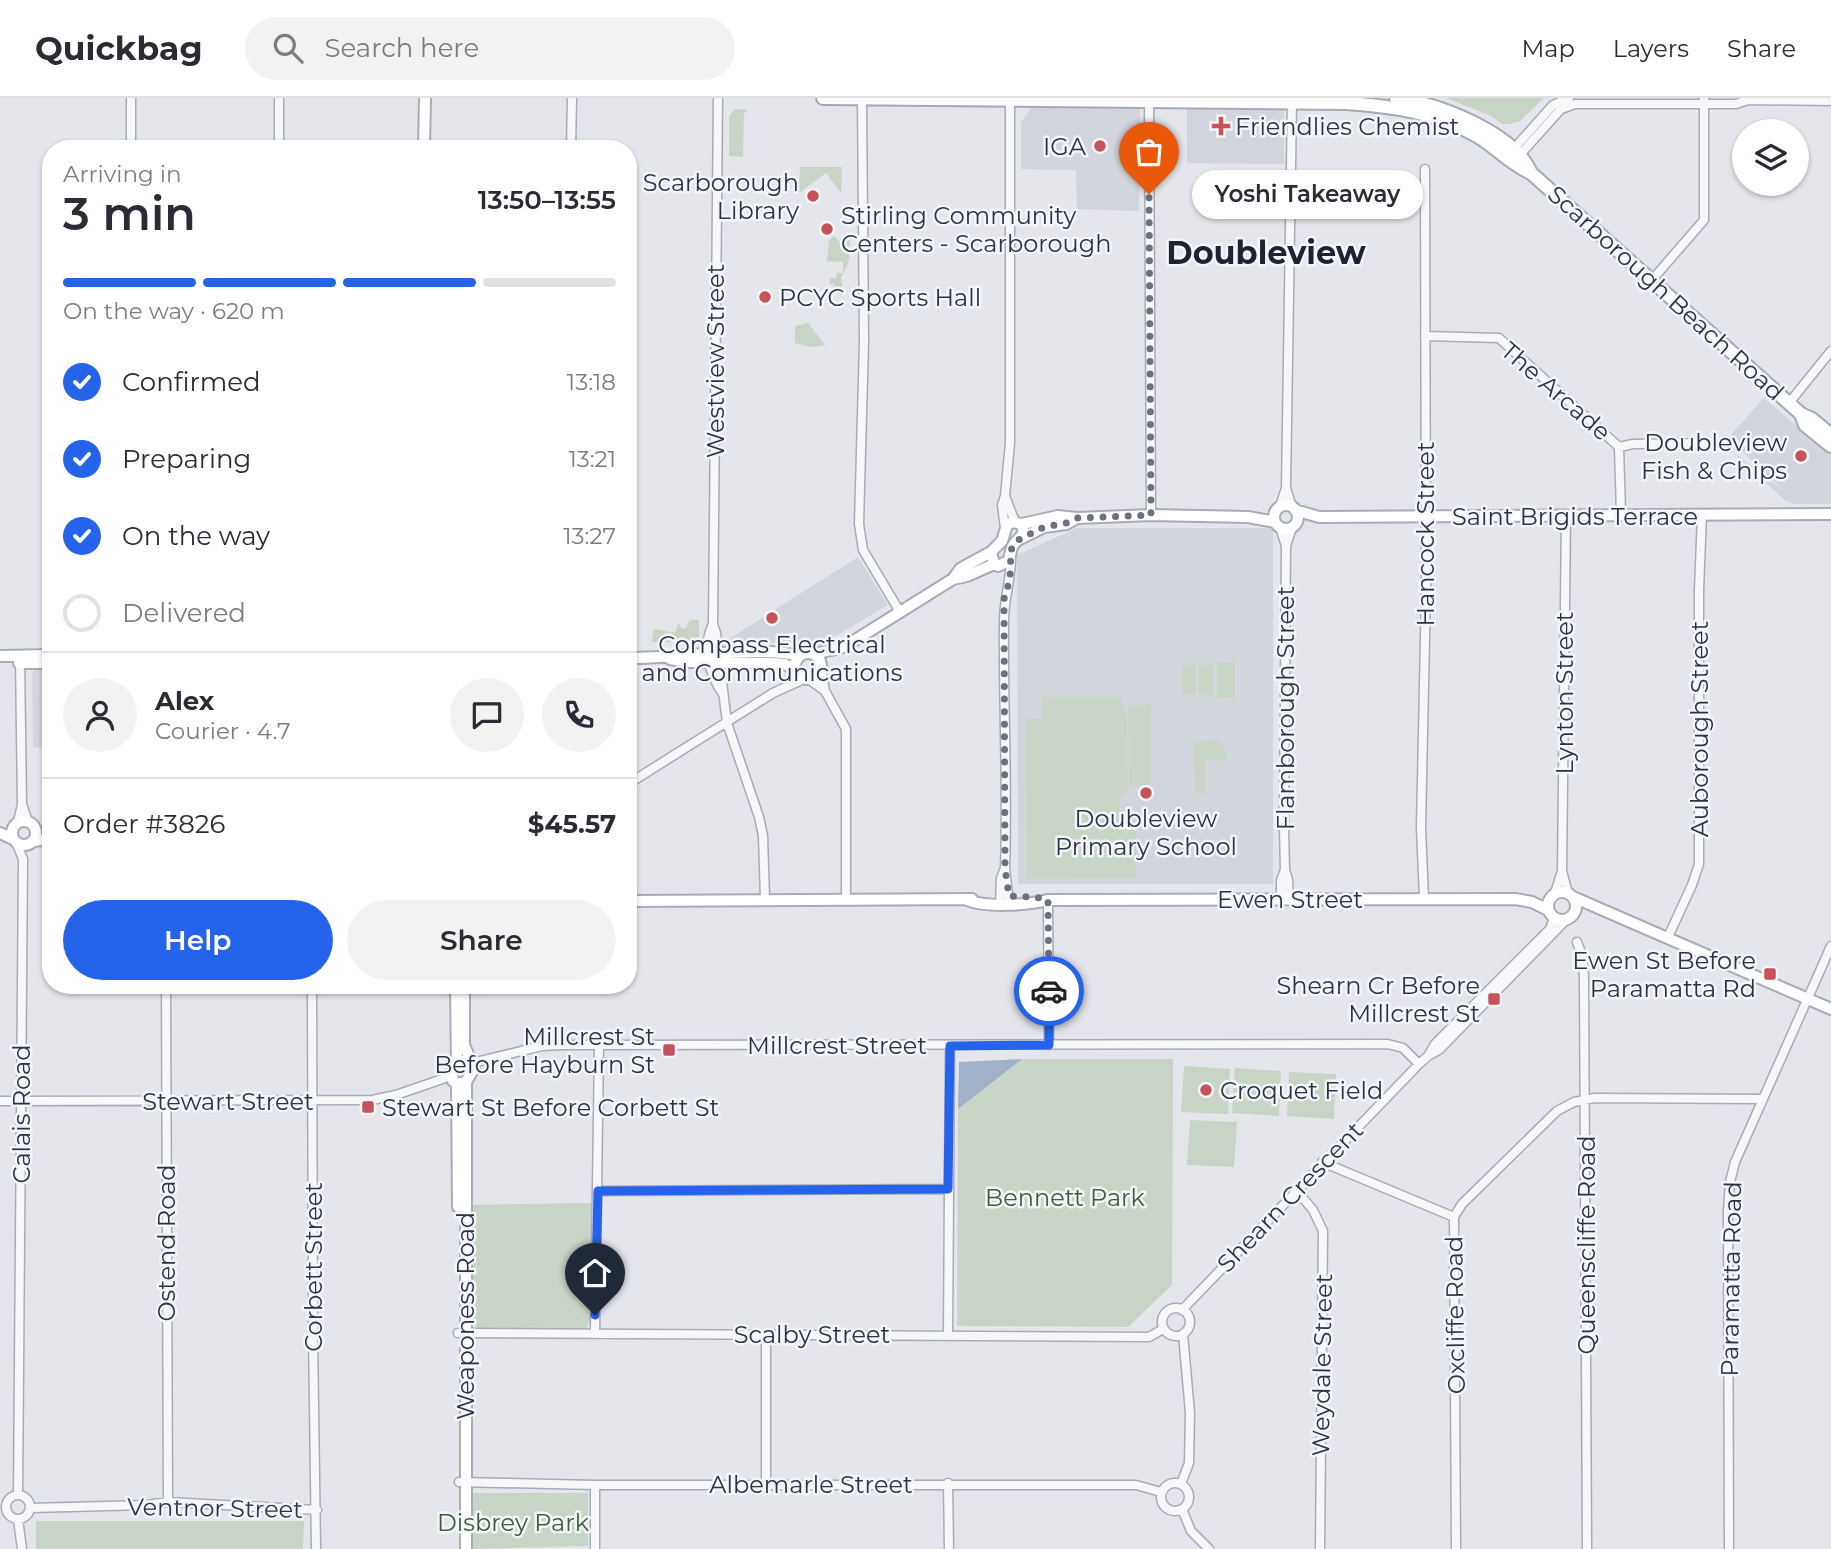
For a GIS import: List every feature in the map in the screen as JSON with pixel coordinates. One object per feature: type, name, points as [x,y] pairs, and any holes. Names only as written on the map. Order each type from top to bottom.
[{"type":"main road","points":[[424,140],[425,98]]},
{"type":"main road","name":"Scarborough Beach Road","points":[[823,98],[1292,100],[1345,103],[1406,109],[1452,123],[1513,156]]},
{"type":"main road","name":"Scarborough Beach Road","points":[[1396,98],[1429,101],[1483,129],[1513,156],[1520,168],[1531,173],[1801,414],[1812,419],[1831,435]]},
{"type":"main road","name":"Scarborough Beach Road","points":[[1801,414],[1805,425],[1831,446]]},
{"type":"main road","name":"Saint Brigids Terrace","points":[[1014,524],[1058,516],[1831,514]]},
{"type":"main road","name":"Saint Brigids Terrace","points":[[1020,540],[1044,527],[1077,518]]},
{"type":"main road","points":[[713,657],[785,664],[807,679],[819,674],[821,668],[844,647],[953,579],[960,569],[994,561],[1004,564],[1010,558],[1013,545],[1020,540],[1024,531],[1014,524],[1002,541],[994,561]]},
{"type":"main road","points":[[637,658],[666,658],[687,662],[774,652],[799,656],[844,647]]},
{"type":"main road","points":[[814,654],[819,658],[821,668]]},
{"type":"main road","points":[[0,656],[42,662]]},
{"type":"main road","points":[[0,663],[42,656]]},
{"type":"main road","points":[[795,670],[799,656]]},
{"type":"main road","points":[[0,827],[24,824],[42,833]]},
{"type":"main road","points":[[15,840],[12,831],[24,824]]},
{"type":"main road","points":[[24,824],[36,834],[31,842]]},
{"type":"main road","points":[[0,833],[23,845],[42,839]]},
{"type":"main road","points":[[1551,914],[1552,895]]},
{"type":"main road","name":"Ewen Street","points":[[1532,902],[1552,895],[1571,895],[1831,1009]]},
{"type":"main road","points":[[1571,895],[1576,906],[1571,915]]},
{"type":"main road","name":"Ewen Street","points":[[637,901],[967,900],[976,904],[1004,900],[1035,903],[1048,900],[1515,899],[1532,902],[1551,914],[1571,915],[1595,906]]},
{"type":"main road","points":[[456,994],[458,1081]]},
{"type":"main road","points":[[464,994],[464,1045],[472,1065]]},
{"type":"main road","points":[[457,1064],[463,1060],[472,1065]]},
{"type":"main road","points":[[458,1081],[472,1065]]},
{"type":"main road","name":"Weaponess Road","points":[[458,1081],[462,1482],[466,1549]]},
{"type":"main road","name":"Weaponess Road","points":[[458,1549],[462,1482]]},
{"type":"street","points":[[131,98],[131,140]]},
{"type":"street","points":[[279,98],[279,140]]},
{"type":"street","points":[[571,140],[572,98]]},
{"type":"street","name":"Westview Street","points":[[718,98],[713,624],[709,632],[713,657],[723,683],[727,723],[763,836],[765,899]]},
{"type":"street","points":[[862,98],[864,342],[859,524],[863,550],[900,612]]},
{"type":"street","points":[[1010,98],[1010,443],[1002,505],[1014,524]]},
{"type":"street","points":[[1149,99],[1151,515]]},
{"type":"street","points":[[1513,156],[1553,105],[1570,100],[1704,101],[1736,104],[1744,99],[1831,101]]},
{"type":"street","name":"Flamborough Street","points":[[1285,899],[1281,880],[1285,870],[1286,488],[1292,100]]},
{"type":"street","points":[[1652,280],[1704,220],[1704,101]]},
{"type":"street","name":"Hancock Street","points":[[1424,899],[1421,827],[1426,517],[1425,169]]},
{"type":"street","name":"The Arcade","points":[[1425,336],[1499,338],[1619,447],[1621,513]]},
{"type":"street","points":[[1789,403],[1831,351]]},
{"type":"street","points":[[1619,447],[1633,444],[1704,443]]},
{"type":"street","name":"Lynton Street","points":[[1566,515],[1562,871],[1571,895]]},
{"type":"street","name":"Auborough Street","points":[[1668,937],[1699,864],[1699,590],[1702,515]]},
{"type":"street","points":[[1004,900],[1001,878],[1005,868],[1004,617],[1006,586],[1010,579],[1010,558]]},
{"type":"street","points":[[994,561],[1006,586]]},
{"type":"street","points":[[20,659],[24,824]]},
{"type":"street","points":[[821,668],[825,691],[846,729],[846,900]]},
{"type":"street","points":[[637,778],[773,693],[807,679],[825,691]]},
{"type":"street","name":"Calais Road","points":[[15,840],[23,859],[18,1495]]},
{"type":"street","name":"Calais Road","points":[[23,859],[31,842]]},
{"type":"street","name":"Lynton Street","points":[[1552,895],[1562,871]]},
{"type":"street","points":[[1048,900],[1049,1045]]},
{"type":"street","name":"Shearn Crescent","points":[[1428,1056],[1435,1044],[1550,929],[1551,914]]},
{"type":"street","name":"Shearn Crescent","points":[[1182,1310],[1322,1162],[1419,1064],[1439,1050],[1571,915]]},
{"type":"street","name":"Queenscliffe Road","points":[[1577,942],[1583,958],[1587,1549]]},
{"type":"street","name":"Paramatta Road","points":[[1729,1549],[1729,1193],[1735,1162],[1831,946]]},
{"type":"street","name":"Ostend Road","points":[[166,994],[168,1502]]},
{"type":"street","name":"Corbett Street","points":[[312,994],[316,1549]]},
{"type":"street","name":"Millcrest Street","points":[[472,1065],[542,1046],[1388,1044],[1402,1048],[1419,1064]]},
{"type":"street","points":[[594,1334],[600,1045]]},
{"type":"street","points":[[948,1335],[950,1046]]},
{"type":"street","name":"Stewart Street","points":[[0,1101],[313,1101],[384,1098],[458,1081]]},
{"type":"street","points":[[1585,1100],[1762,1098]]},
{"type":"street","name":"Oxcliffe Road","points":[[1456,1549],[1454,1217],[1462,1204],[1557,1111],[1585,1100]]},
{"type":"street","points":[[1322,1162],[1454,1217]]},
{"type":"street","points":[[598,1191],[948,1189]]},
{"type":"street","name":"Weydale Street","points":[[1296,1190],[1313,1210],[1323,1231],[1320,1549]]},
{"type":"street","points":[[1163,1329],[1162,1318],[1168,1310],[1179,1308],[1188,1314],[1190,1325],[1183,1334],[1190,1413],[1189,1463],[1181,1484]]},
{"type":"street","name":"Scalby Street","points":[[461,1333],[1149,1337],[1163,1329],[1172,1336],[1183,1334]]},
{"type":"street","points":[[766,1334],[766,1484]]},
{"type":"street","name":"Albemarle Street","points":[[462,1482],[594,1485],[1136,1485],[1161,1492],[1164,1506],[1175,1511],[1182,1509]]},
{"type":"street","points":[[948,1483],[949,1549]]},
{"type":"street","points":[[1161,1492],[1171,1483],[1181,1484],[1188,1491],[1187,1504],[1182,1509],[1191,1531],[1209,1549]]},
{"type":"street","points":[[594,1485],[594,1549]]},
{"type":"street","points":[[18,1495],[26,1498],[30,1508],[26,1516],[18,1519],[10,1516],[3,1507],[18,1495]]},
{"type":"street","name":"Ventnor Street","points":[[30,1508],[168,1502],[317,1510]]},
{"type":"street","points":[[18,1519],[22,1549]]},
{"type":"shaded area","points":[[1032,107],[1140,108],[1139,211],[1077,209],[1076,170],[1021,169],[1021,122]]},
{"type":"shaded area","points":[[1187,108],[1284,110],[1284,164],[1187,163]]},
{"type":"shaded area","points":[[1764,398],[1831,455],[1831,504],[1794,504],[1786,501],[1728,448],[1786,493],[1728,438]]},
{"type":"shaded area","points":[[1077,528],[1273,528],[1273,884],[1018,884],[1017,555]]},
{"type":"shaded area","points":[[858,557],[888,605],[834,637],[819,642],[731,643],[729,639]]},
{"type":"shaded area","points":[[35,667],[42,667],[42,748],[33,747],[32,675]]},
{"type":"green space","points":[[1446,98],[1544,98],[1520,121],[1502,124],[1491,116]]},
{"type":"green space","points":[[735,109],[748,110],[744,113],[743,157],[729,156],[729,116]]},
{"type":"green space","points":[[800,167],[842,167],[841,193],[826,173],[799,193]]},
{"type":"green space","points":[[850,235],[849,261],[841,278],[843,295],[838,295],[834,284],[830,284],[830,278],[836,278],[837,273],[843,273],[843,262],[827,261],[829,240],[834,236],[840,242]]},
{"type":"green space","points":[[808,323],[825,345],[812,347],[795,343],[795,326]]},
{"type":"green space","points":[[690,620],[699,620],[699,637],[695,642],[652,642],[654,629],[675,633],[679,622],[680,627],[685,629]]},
{"type":"green space","points":[[1217,662],[1235,662],[1235,698],[1217,698]]},
{"type":"green space","points":[[1182,665],[1196,665],[1196,694],[1182,694]]},
{"type":"green space","points":[[1199,665],[1213,665],[1213,695],[1199,695]]},
{"type":"green space","points":[[1042,697],[1120,697],[1127,720],[1128,789],[1120,800],[1120,809],[1136,833],[1136,878],[1027,879],[1026,718],[1042,718]]},
{"type":"green space","points":[[1128,705],[1151,705],[1151,785],[1136,785],[1129,789]]},
{"type":"green space","points":[[1221,740],[1228,760],[1205,760],[1205,794],[1195,793],[1194,742]]},
{"type":"green space","name":"Bennett Park","points":[[1022,1059],[1173,1059],[1172,1285],[1128,1327],[957,1326],[958,1109]]},
{"type":"green space","name":"Croquet Field","points":[[1184,1066],[1230,1069],[1228,1114],[1181,1112]]},
{"type":"green space","name":"Croquet Field","points":[[1235,1068],[1281,1071],[1279,1116],[1232,1113]]},
{"type":"green space","name":"Croquet Field","points":[[1289,1072],[1336,1074],[1334,1119],[1287,1116]]},
{"type":"green space","name":"Croquet Field","points":[[1190,1120],[1237,1122],[1234,1167],[1187,1165]]},
{"type":"green space","points":[[593,1203],[595,1315],[585,1330],[479,1330],[468,1318],[467,1205]]},
{"type":"green space","name":"Disbrey Park","points":[[472,1493],[588,1493],[588,1546],[472,1549]]},
{"type":"green space","points":[[36,1521],[304,1521],[303,1549],[36,1549]]},
{"type":"water","points":[[1022,1059],[958,1109],[959,1062]]},
{"type":"way so far","points":[[1049,991],[1048,900],[1009,896],[1005,868],[1007,828],[1004,599],[1010,579],[1011,550],[1016,541],[1044,527],[1077,518],[1151,515],[1149,194]]},
{"type":"place","name":"Friendlies Chemist","points":[[1221,126]]},
{"type":"place","name":"IGA","points":[[1100,146]]},
{"type":"place","name":"Yoshi Takeaway","points":[[1149,194]]},
{"type":"place","name":"Scarborough Library","points":[[813,196]]},
{"type":"place","name":"Stirling Community Centers - Scarborough","points":[[827,229]]},
{"type":"place","name":"PCYC Sports Hall","points":[[765,297]]},
{"type":"place","name":"Doubleview Fish & Chips","points":[[1801,456]]},
{"type":"place","name":"Compass Electrical and Communications","points":[[772,618]]},
{"type":"place","name":"Doubleview Primary School","points":[[1146,793]]},
{"type":"place","name":"Ewen St Before Paramatta Rd","points":[[1770,974]]},
{"type":"place","name":"Shearn Cr Before Millcrest St","points":[[1494,999]]},
{"type":"place","name":"Millcrest St Before Hayburn St","points":[[669,1050]]},
{"type":"place","name":"Croquet Field","points":[[1206,1090]]},
{"type":"place","name":"Stewart St Before Corbett St","points":[[368,1107]]},
{"type":"district","name":"Doubleview","points":[[1266,252]]},
{"type":"route","points":[[595,1315],[598,1191],[948,1189],[950,1046],[1049,1045],[1049,991]]}]
